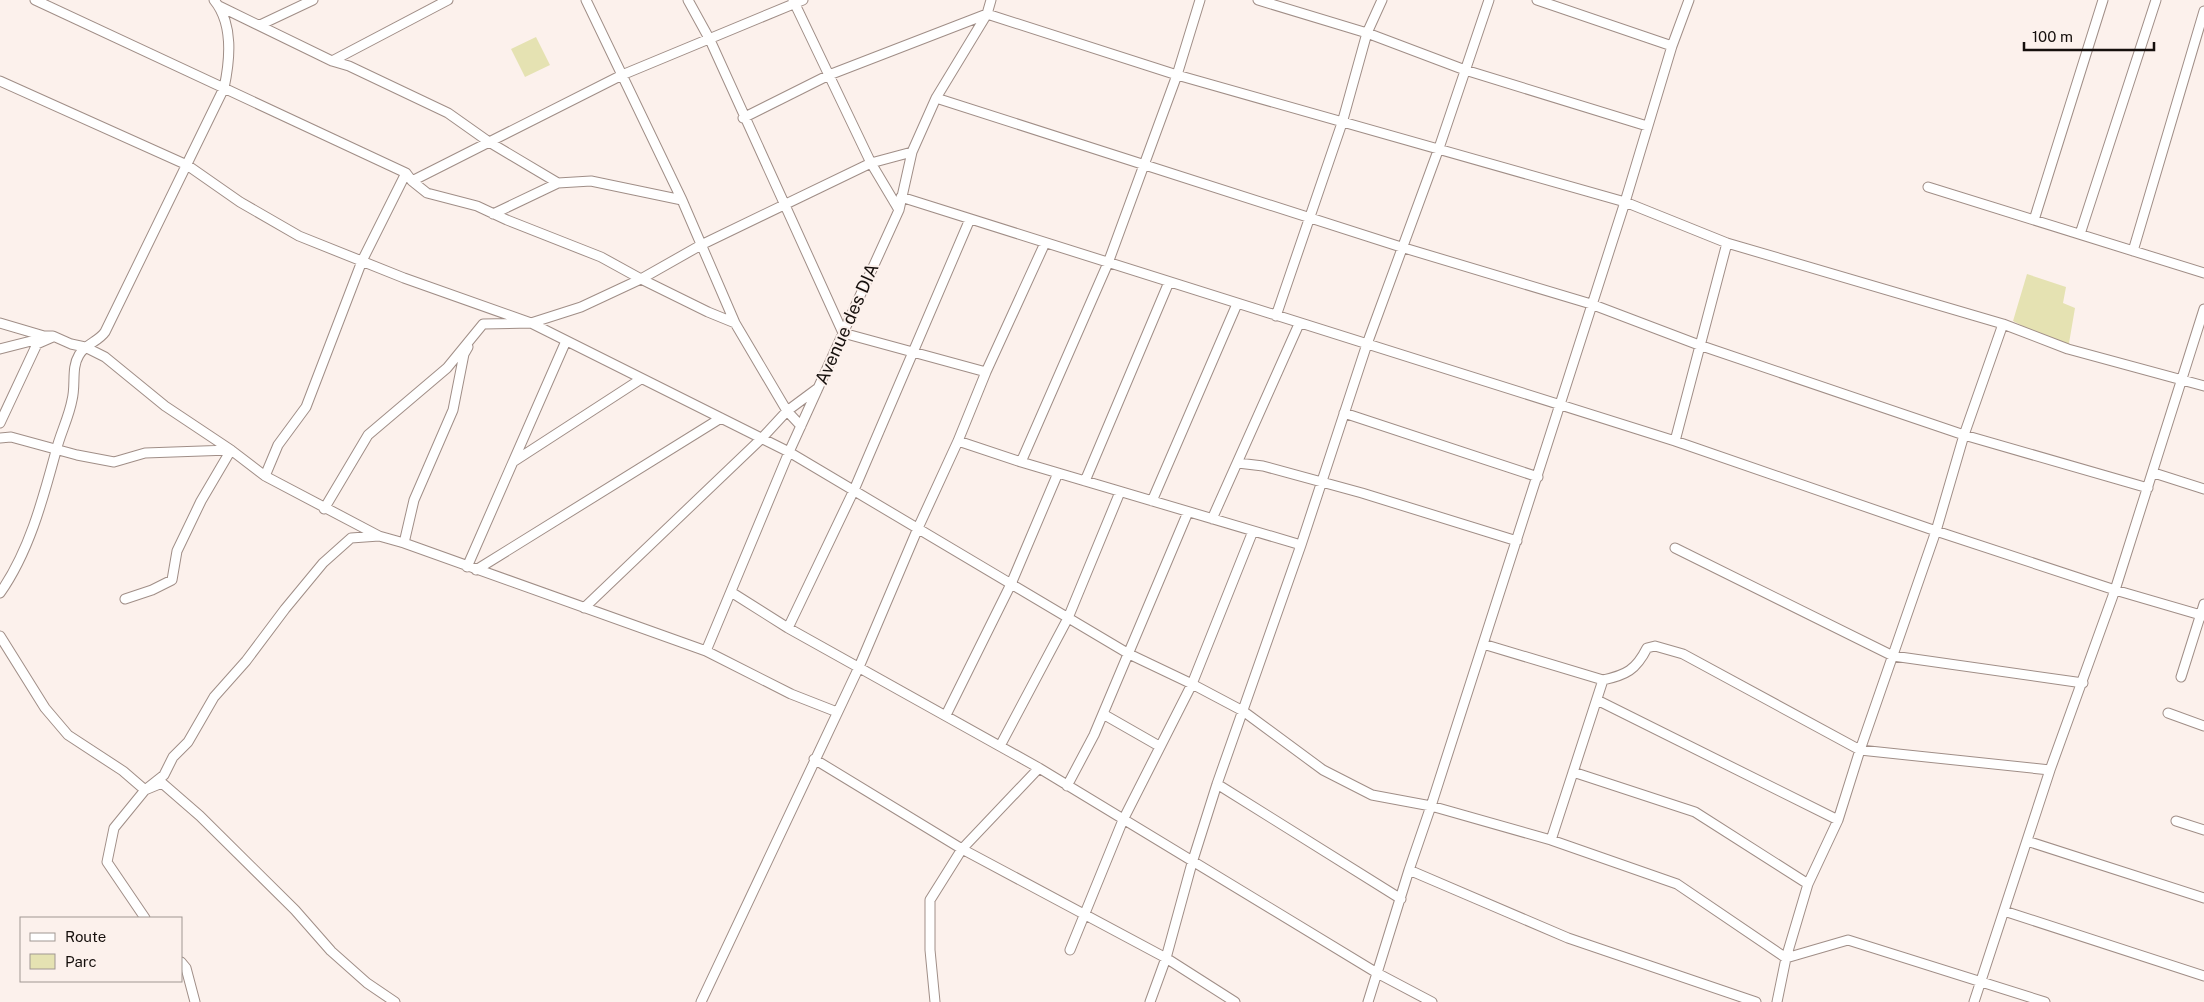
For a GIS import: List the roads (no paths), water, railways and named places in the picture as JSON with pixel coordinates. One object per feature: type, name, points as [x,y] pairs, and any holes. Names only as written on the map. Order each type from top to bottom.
[{"type":"street","points":[[35,0],[406,173],[412,182],[426,193],[477,206],[601,257],[641,279],[735,323]]},
{"type":"street","points":[[260,25],[313,0]]},
{"type":"street","points":[[332,61],[448,0]]},
{"type":"street","points":[[586,0],[682,200],[735,323],[787,411],[801,426]]},
{"type":"street","points":[[688,0],[710,40],[743,118],[843,333],[986,372]]},
{"type":"street","name":"Avenue des DIA","points":[[706,651],[789,452],[898,210],[912,152],[936,98],[987,14],[992,0]]},
{"type":"street","points":[[1020,462],[1108,263],[1177,75],[1200,0]]},
{"type":"street","points":[[1258,0],[1367,33],[1465,70],[1647,126]]},
{"type":"street","points":[[1276,316],[1342,123],[1367,33],[1382,0]]},
{"type":"street","points":[[1150,1002],[1166,958],[1192,862],[1217,784],[1301,545],[1367,344],[1401,247],[1439,148],[1489,0]]},
{"type":"street","points":[[1537,0],[1672,46]]},
{"type":"street","points":[[1368,1002],[1401,899],[1408,870],[1431,806],[1538,476],[1591,304],[1625,202],[1672,46],[1690,0]]},
{"type":"street","points":[[2034,220],[2103,0]]},
{"type":"street","points":[[2080,234],[2156,0]]},
{"type":"street","points":[[412,182],[622,75],[710,40],[797,1],[829,75],[871,163],[898,210]]},
{"type":"street","points":[[0,593],[11,577],[26,544],[44,495],[72,401],[74,372],[79,355],[85,347],[101,337],[105,332],[224,88],[230,63],[228,35],[217,3]]},
{"type":"street","points":[[217,3],[332,61],[349,66],[448,113],[489,142],[558,183]]},
{"type":"street","points":[[2133,251],[2204,11]]},
{"type":"street","points":[[743,118],[829,75],[987,14],[1177,75],[1625,202],[1727,243],[2003,324],[2068,349],[2204,386]]},
{"type":"street","points":[[0,81],[188,165],[240,202],[299,236],[531,323],[789,452],[1129,654],[1243,711],[1323,770],[1372,795],[1431,806],[1551,840],[1677,884],[1786,958]]},
{"type":"street","points":[[936,98],[1401,247],[1591,304],[1699,345],[1964,435],[2148,488]]},
{"type":"street","points":[[324,509],[368,435],[447,368],[483,324],[531,323],[581,307],[641,279],[701,245],[871,163],[912,152]]},
{"type":"street","points":[[265,476],[278,446],[306,407],[362,261],[406,173]]},
{"type":"street","points":[[493,214],[558,183],[591,181],[682,200]]},
{"type":"street","points":[[1928,186],[2204,273]]},
{"type":"street","points":[[901,197],[1675,441],[1936,531],[2202,616]]},
{"type":"street","points":[[788,628],[854,490],[970,219]]},
{"type":"street","points":[[701,1002],[836,712],[859,667],[918,528],[958,441],[986,372],[1045,243]]},
{"type":"street","points":[[1675,441],[1727,243]]},
{"type":"street","points":[[1085,481],[1169,282]]},
{"type":"street","points":[[1152,501],[1237,304]]},
{"type":"street","points":[[1974,1002],[2050,770],[2116,590],[2204,309]]},
{"type":"street","points":[[0,323],[44,336],[53,336],[85,347],[114,363],[165,406],[265,476],[324,509],[379,536],[404,543],[706,651],[791,694],[836,712]]},
{"type":"street","points":[[404,543],[414,500],[453,410],[464,354],[483,324]]},
{"type":"street","points":[[1212,519],[1299,324]]},
{"type":"street","points":[[1777,1002],[1786,958],[1808,884],[1838,820],[1860,750],[1936,531],[1964,435],[2003,324]]},
{"type":"street","points":[[0,349],[53,336]]},
{"type":"street","points":[[0,423],[37,344],[53,336]]},
{"type":"street","points":[[471,568],[513,462],[566,341]]},
{"type":"street","points":[[513,462],[641,379]]},
{"type":"street","points":[[584,608],[762,438],[787,411],[818,388]]},
{"type":"street","points":[[1344,413],[1538,476]]},
{"type":"street","points":[[471,568],[721,418]]},
{"type":"street","points":[[0,438],[10,437],[56,450],[114,462],[145,453],[230,450]]},
{"type":"street","points":[[958,441],[1020,462],[1301,545]]},
{"type":"street","points":[[125,600],[172,580],[177,551],[201,501],[230,450]]},
{"type":"street","points":[[1238,463],[1263,466],[1362,493],[1517,541]]},
{"type":"street","points":[[946,715],[1011,584],[1058,473]]},
{"type":"street","points":[[2154,473],[2204,490]]},
{"type":"street","points":[[1000,746],[1068,618],[1120,492]]},
{"type":"street","points":[[1067,786],[1103,714],[1188,512]]},
{"type":"street","points":[[1070,950],[1123,820],[1192,684],[1253,531]]},
{"type":"street","points":[[144,917],[108,862],[114,828],[145,790],[164,775],[173,757],[188,742],[214,697],[246,661],[323,563],[351,538],[379,536]]},
{"type":"street","points":[[1675,548],[1893,656],[2083,684]]},
{"type":"street","points":[[731,592],[788,628],[1039,768],[1377,974],[1432,1002]]},
{"type":"street","points":[[2180,677],[2202,616],[2204,604]]},
{"type":"street","points":[[0,636],[45,708],[68,735],[123,771],[145,790]]},
{"type":"street","points":[[1483,644],[1603,680],[1627,673],[1639,663],[1647,648],[1655,646],[1683,654],[1860,750],[2050,770]]},
{"type":"street","points":[[1551,840],[1603,680]]},
{"type":"street","points":[[1597,700],[1838,820]]},
{"type":"street","points":[[2168,713],[2204,726]]},
{"type":"street","points":[[1103,714],[1159,746]]},
{"type":"street","points":[[814,759],[962,849],[1166,958],[1235,1002]]},
{"type":"street","points":[[935,1002],[930,950],[930,900],[962,849],[1039,768]]},
{"type":"street","points":[[1573,772],[1695,812],[1808,884]]},
{"type":"street","points":[[145,790],[162,783],[200,816],[295,910],[331,952],[367,983],[394,1002]]},
{"type":"street","points":[[1217,784],[1401,899]]},
{"type":"street","points":[[2176,821],[2204,830]]},
{"type":"street","points":[[2027,841],[2204,898]]},
{"type":"street","points":[[1408,870],[1568,938],[1756,1002]]},
{"type":"street","points":[[2004,911],[2204,976]]},
{"type":"street","points":[[1786,958],[1848,940],[2045,1002]]},
{"type":"street","points":[[182,963],[186,968],[195,1002]]}]
